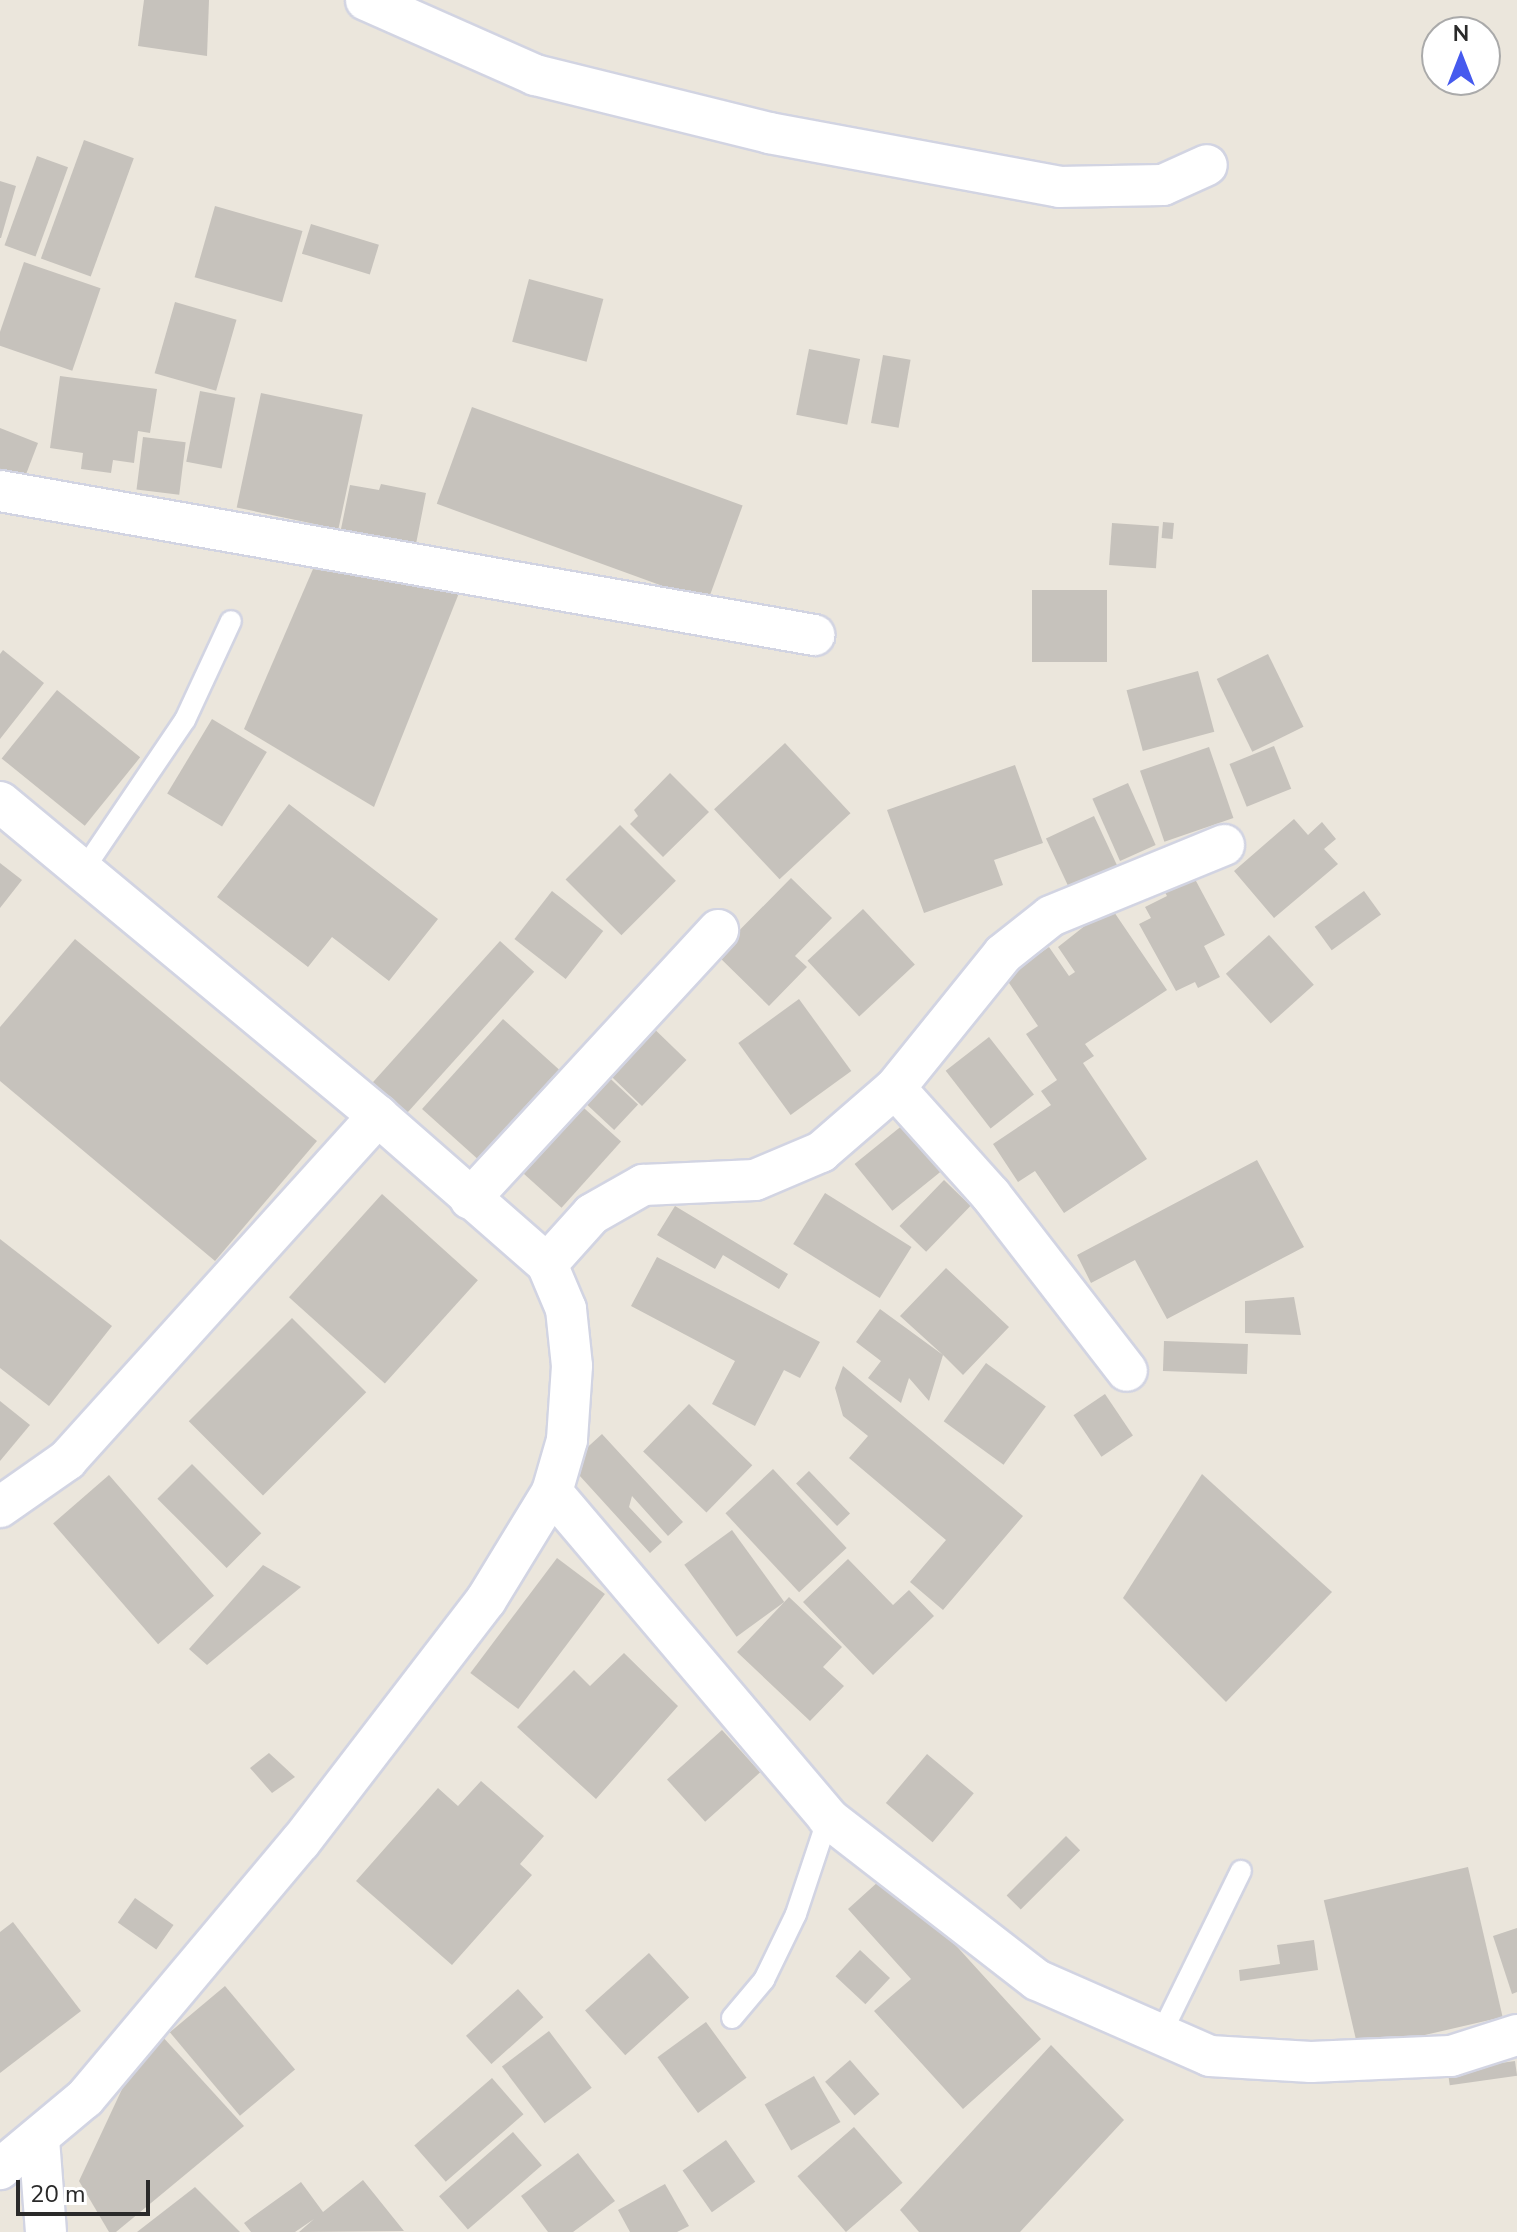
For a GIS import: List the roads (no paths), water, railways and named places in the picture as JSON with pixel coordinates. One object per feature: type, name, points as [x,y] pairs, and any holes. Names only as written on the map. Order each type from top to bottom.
[{"type":"street","points":[[366,0],[535,75],[769,133],[1059,187],[1163,185],[1207,165]]},
{"type":"street","points":[[0,491],[814,635]]},
{"type":"street","points":[[0,802],[378,1116],[547,1264],[566,1309],[572,1366],[567,1440],[552,1492],[486,1600],[415,1696],[85,2098],[0,2169]]},
{"type":"street","points":[[547,1264],[615,1197],[643,1185],[755,1180],[821,1152],[895,1088],[1003,954],[1051,916],[1224,845]]},
{"type":"street","points":[[470,1199],[718,930]]},
{"type":"street","points":[[895,1088],[991,1195],[1127,1371]]},
{"type":"street","points":[[0,1507],[67,1460],[378,1116]]},
{"type":"street","points":[[552,1492],[828,1818],[1037,1980],[1210,2056],[1311,2062],[1451,2056],[1517,2035]]},
{"type":"street","points":[[39,2139],[46,2232]]},
{"type":"lane","points":[[84,869],[185,720],[231,621]]},
{"type":"lane","points":[[732,2018],[764,1980],[796,1914],[828,1818]]},
{"type":"lane","points":[[1160,2036],[1241,1871]]}]
